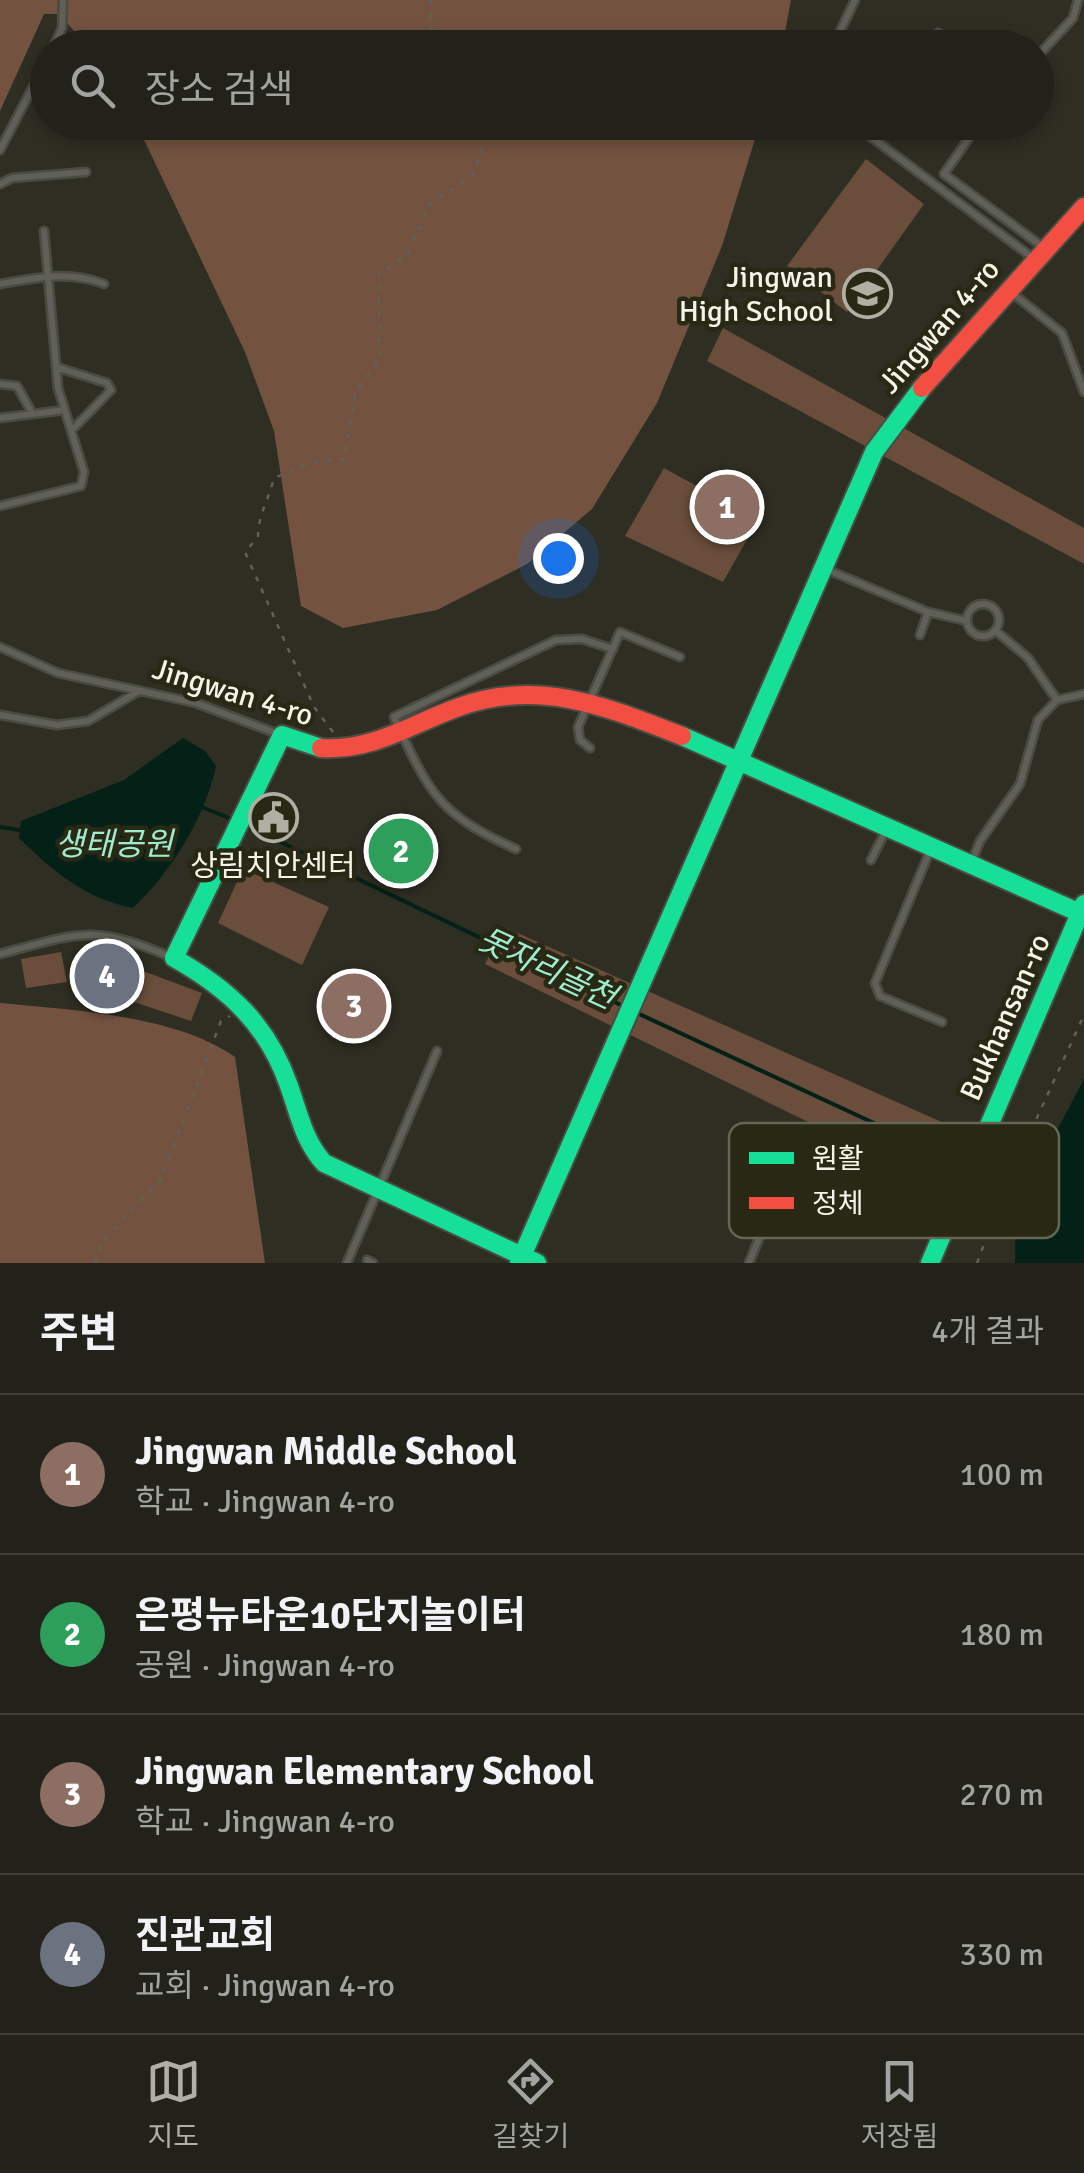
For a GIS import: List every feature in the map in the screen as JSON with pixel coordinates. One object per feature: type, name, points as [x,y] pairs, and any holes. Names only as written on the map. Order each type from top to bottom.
[{"type":"street","name":"Jingwan 4-ro","points":[[526,1260],[737,757],[882,438],[1006,288],[1084,207]]},
{"type":"street","name":"Jingwan 4-ro","points":[[282,735],[311,747],[346,749],[402,734],[461,706],[514,694],[590,700],[737,757]]},
{"type":"street","points":[[282,735],[174,958],[243,1002],[287,1079],[316,1155],[333,1170],[526,1260]]},
{"type":"street","points":[[737,757],[1082,908]]},
{"type":"street","name":"Bukhansan-ro","points":[[990,1123],[1082,908]]},
{"type":"street","name":"Bukhansan-ro","points":[[930,1263],[941,1238]]},
{"type":"lane","points":[[61,30],[62,0]]},
{"type":"lane","points":[[841,30],[855,0]]},
{"type":"lane","points":[[1054,39],[1073,18],[1078,0]]},
{"type":"lane","points":[[0,150],[30,92]]},
{"type":"lane","name":"Jingwan 4-ro","points":[[878,140],[1039,253]]},
{"type":"lane","points":[[968,140],[944,174],[1039,253]]},
{"type":"lane","points":[[0,184],[12,178],[86,172]]},
{"type":"lane","points":[[0,506],[80,486],[84,472],[56,367],[44,230]]},
{"type":"lane","points":[[0,284],[48,275],[84,276],[104,284]]},
{"type":"lane","points":[[1006,288],[1062,334],[1084,392]]},
{"type":"lane","points":[[56,367],[72,370],[111,390],[72,430]]},
{"type":"lane","points":[[0,384],[17,386],[31,411]]},
{"type":"lane","points":[[0,418],[31,411],[65,410]]},
{"type":"lane","points":[[822,567],[928,612],[967,621],[981,635],[995,630]]},
{"type":"lane","points":[[967,621],[972,608],[987,604],[998,615],[995,630]]},
{"type":"lane","points":[[920,635],[928,612]]},
{"type":"lane","points":[[995,630],[1028,658],[1057,700]]},
{"type":"lane","points":[[590,748],[580,740],[578,727],[620,632],[680,658]]},
{"type":"lane","points":[[516,849],[452,816],[436,798],[394,717],[556,640],[582,639],[613,648]]},
{"type":"lane","name":"Jingwan 4-ro","points":[[0,647],[58,673],[196,703],[282,735]]},
{"type":"lane","points":[[0,716],[57,725],[88,721],[140,691]]},
{"type":"lane","points":[[971,862],[980,841],[1020,784],[1038,720],[1057,700],[1084,694]]},
{"type":"lane","points":[[871,860],[888,825]]},
{"type":"lane","points":[[932,844],[875,983],[880,996],[942,1022]]},
{"type":"lane","points":[[0,954],[89,932],[127,938],[174,958]]},
{"type":"lane","points":[[347,1263],[437,1051]]},
{"type":"lane","points":[[749,1263],[759,1238]]},
{"type":"path","points":[[431,0],[433,30]]},
{"type":"path","points":[[340,742],[314,707],[245,552],[258,537],[258,517],[268,505],[274,478],[309,463],[344,459],[356,391],[379,360],[379,274],[408,254],[430,205],[472,176],[486,140]]},
{"type":"path","points":[[95,1263],[102,1243],[161,1180],[221,1021],[238,1011]]},
{"type":"path","points":[[1035,1123],[1084,1015]]},
{"type":"path","points":[[976,1263],[986,1238]]},
{"type":"shaded area","points":[[0,0],[791,0],[785,30],[73,30],[59,14],[44,14],[37,30],[30,30],[30,45],[0,111]]},
{"type":"shaded area","points":[[144,140],[755,140],[722,246],[657,403],[592,509],[527,564],[437,610],[343,628],[301,606],[274,431],[245,352]]},
{"type":"shaded area","points":[[866,159],[924,204],[847,312],[787,266]]},
{"type":"shaded area","points":[[723,328],[1084,528],[1084,564],[707,361]]},
{"type":"shaded area","points":[[664,468],[758,520],[723,582],[625,536]]},
{"type":"shaded area","points":[[243,869],[329,907],[302,965],[218,923]]},
{"type":"shaded area","points":[[504,927],[944,1123],[810,1123],[485,964]]},
{"type":"shaded area","points":[[61,952],[67,982],[26,988],[21,959]]},
{"type":"shaded area","points":[[143,971],[202,993],[191,1021],[131,1001]]},
{"type":"shaded area","points":[[0,1003],[153,1023],[211,1043],[235,1057],[265,1263],[0,1263]]},
{"type":"water","name":"생태공원","points":[[183,738],[205,751],[216,766],[211,786],[185,843],[133,908],[99,898],[71,882],[19,838],[21,821],[124,780]]},
{"type":"water","points":[[1084,1079],[1084,1263],[1015,1263],[1015,1238],[1059,1238],[1059,1126]]},
{"type":"waterway","name":"못자리골천","points":[[202,807],[234,820]]},
{"type":"waterway","name":"못자리골천","points":[[243,824],[627,1008]]},
{"type":"waterway","name":"못자리골천","points":[[0,827],[25,831]]},
{"type":"waterway","name":"못자리골천","points":[[635,1012],[874,1123]]},
{"type":"traffic: fast","points":[[519,1263],[874,452],[922,388]]},
{"type":"traffic: fast","points":[[321,748],[282,735],[174,958],[212,982],[258,1027],[280,1064],[307,1136],[324,1163],[537,1263]]},
{"type":"traffic: fast","points":[[682,736],[1080,913]]},
{"type":"traffic: fast","points":[[990,1123],[1084,904]]},
{"type":"traffic: fast","points":[[930,1263],[941,1238]]},
{"type":"traffic: jam","points":[[922,388],[1084,207]]},
{"type":"traffic: jam","points":[[321,748],[375,741],[459,707],[517,695],[600,706],[682,736]]},
{"type":"place","name":"Jingwan High School","points":[[868,294]]},
{"type":"place","name":"Jingwan Middle School","points":[[727,507]]},
{"type":"place","name":"상림치안센터","points":[[273,817]]},
{"type":"place","name":"은평뉴타운10단지놀이터","points":[[401,851]]},
{"type":"place","name":"진관교회","points":[[107,976]]},
{"type":"place","name":"Jingwan Elementary School","points":[[354,1006]]}]
